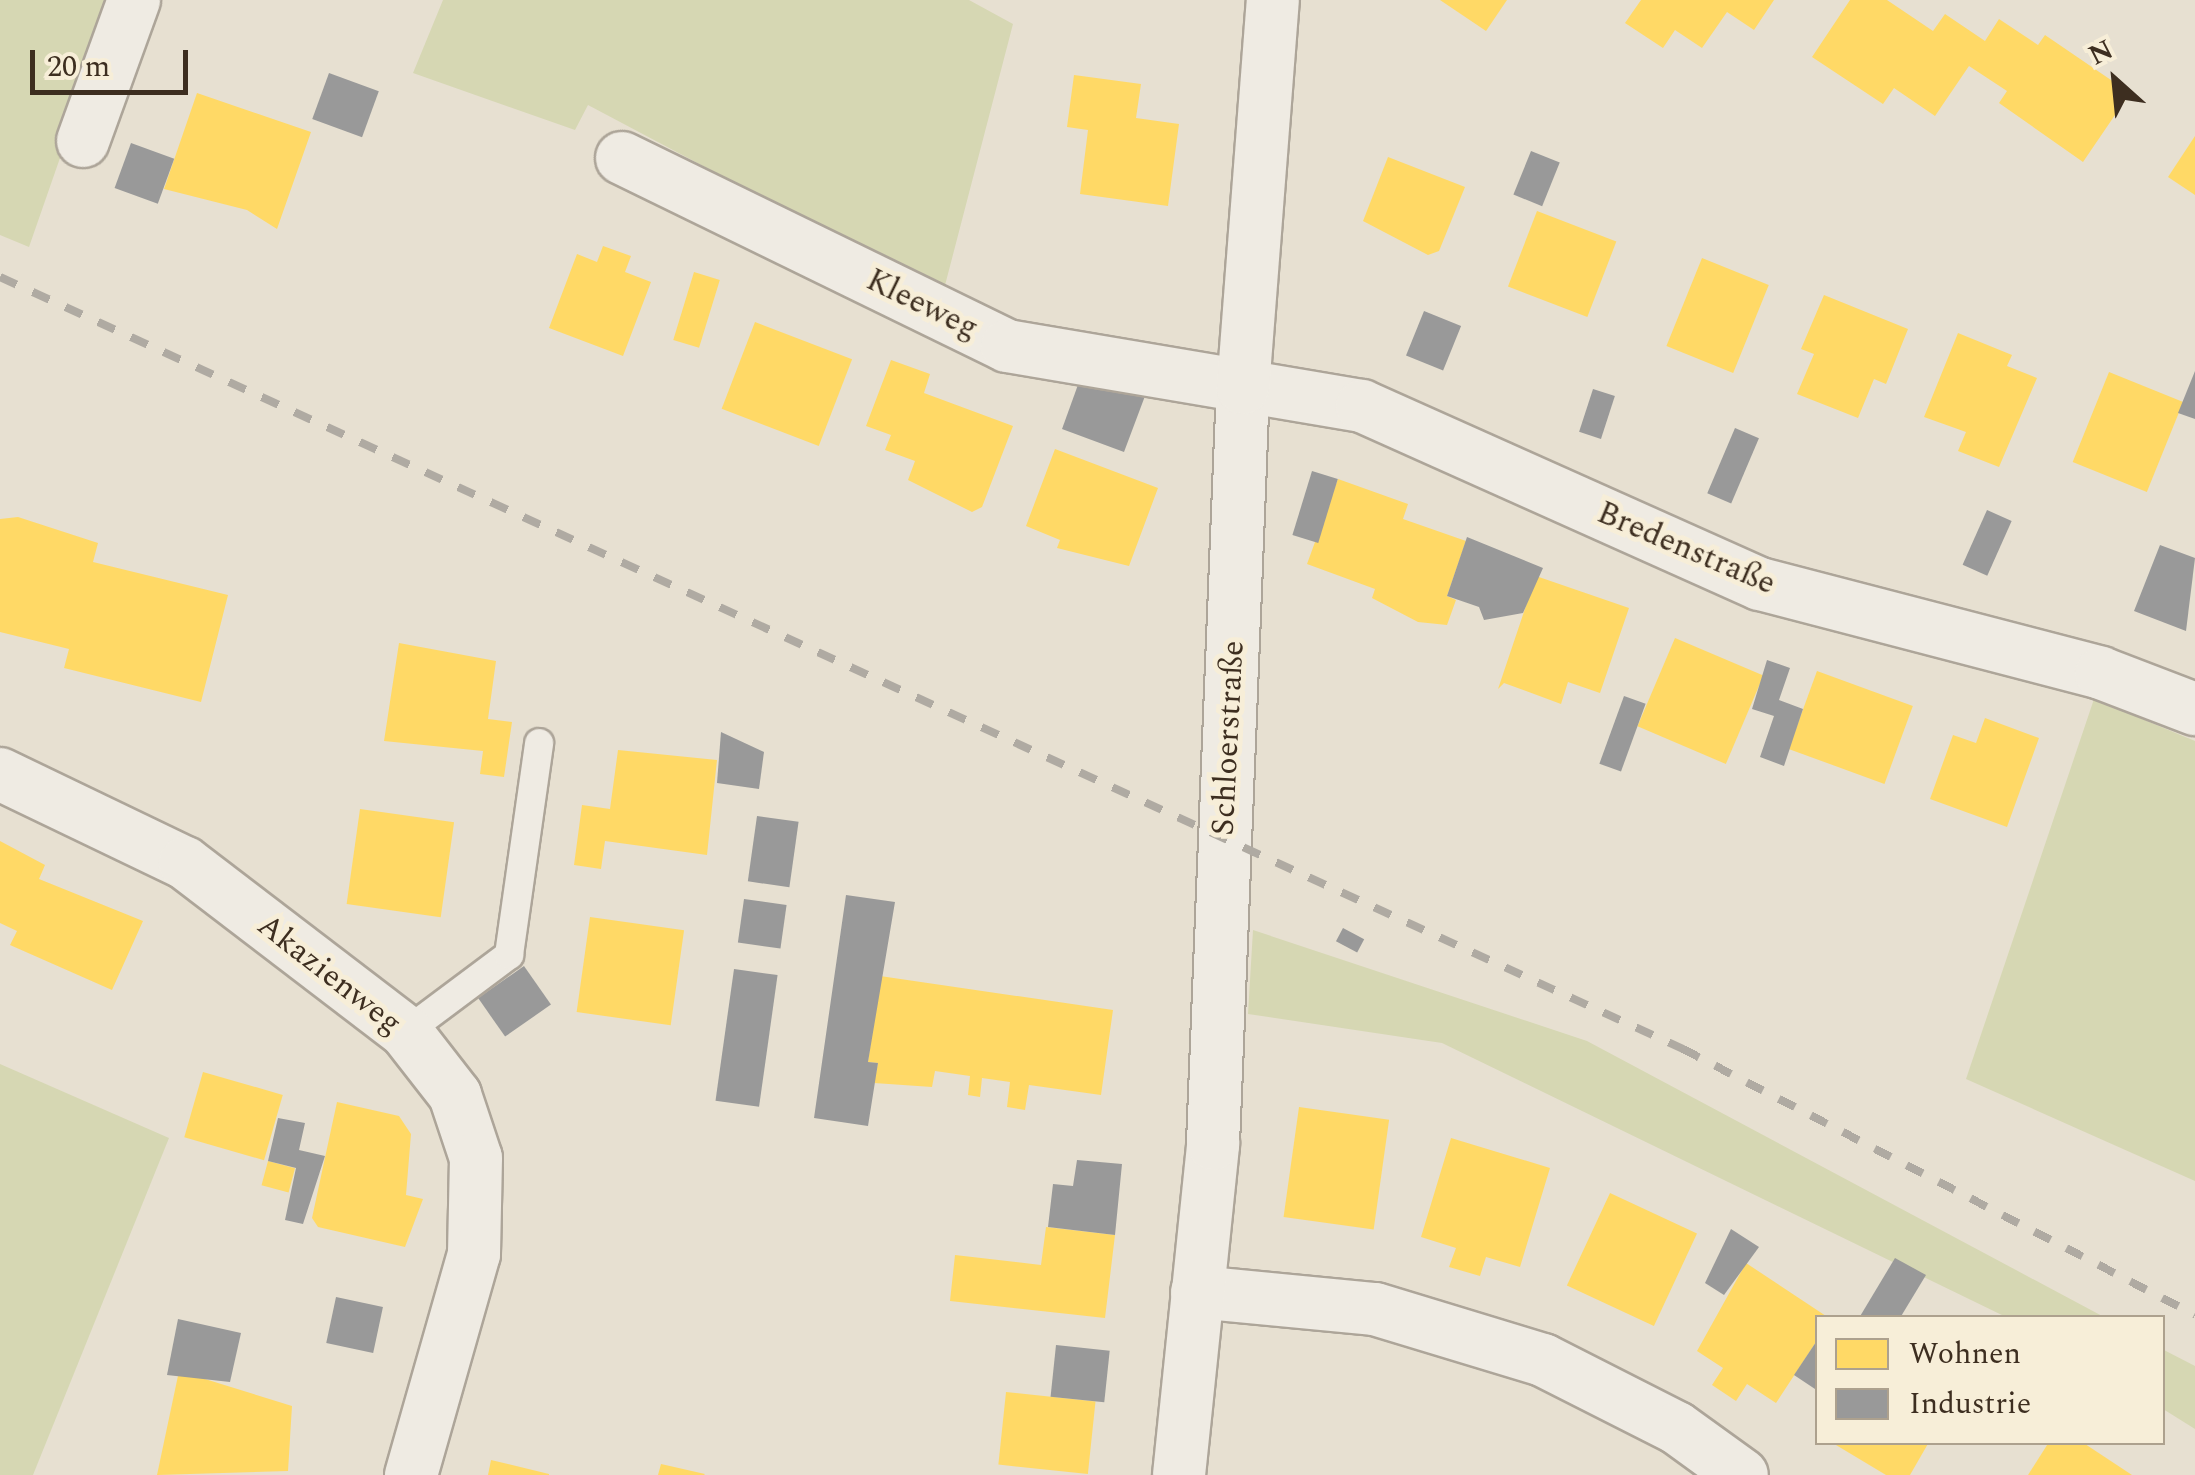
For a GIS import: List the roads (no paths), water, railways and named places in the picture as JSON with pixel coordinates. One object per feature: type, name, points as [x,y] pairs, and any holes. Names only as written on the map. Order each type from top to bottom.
[{"type":"street","points":[[82,141],[134,0]]},
{"type":"street","name":"Schloerstraße","points":[[1179,1475],[1213,1144],[1243,388],[1273,0]]},
{"type":"street","name":"Kleeweg","points":[[622,158],[1007,346],[1243,388]]},
{"type":"street","name":"Bredenstraße","points":[[1243,388],[1362,406],[1760,584],[2101,673],[2195,709]]},
{"type":"street","name":"Akazienweg","points":[[0,774],[185,863],[406,1032],[455,1095],[479,1194],[474,1254],[411,1475]]},
{"type":"street","points":[[1197,1292],[1374,1309],[1543,1360],[1676,1428],[1742,1475]]},
{"type":"lane","points":[[406,1032],[509,955],[539,743]]},
{"type":"railway","points":[[0,277],[1683,1049],[2195,1315]]}]
